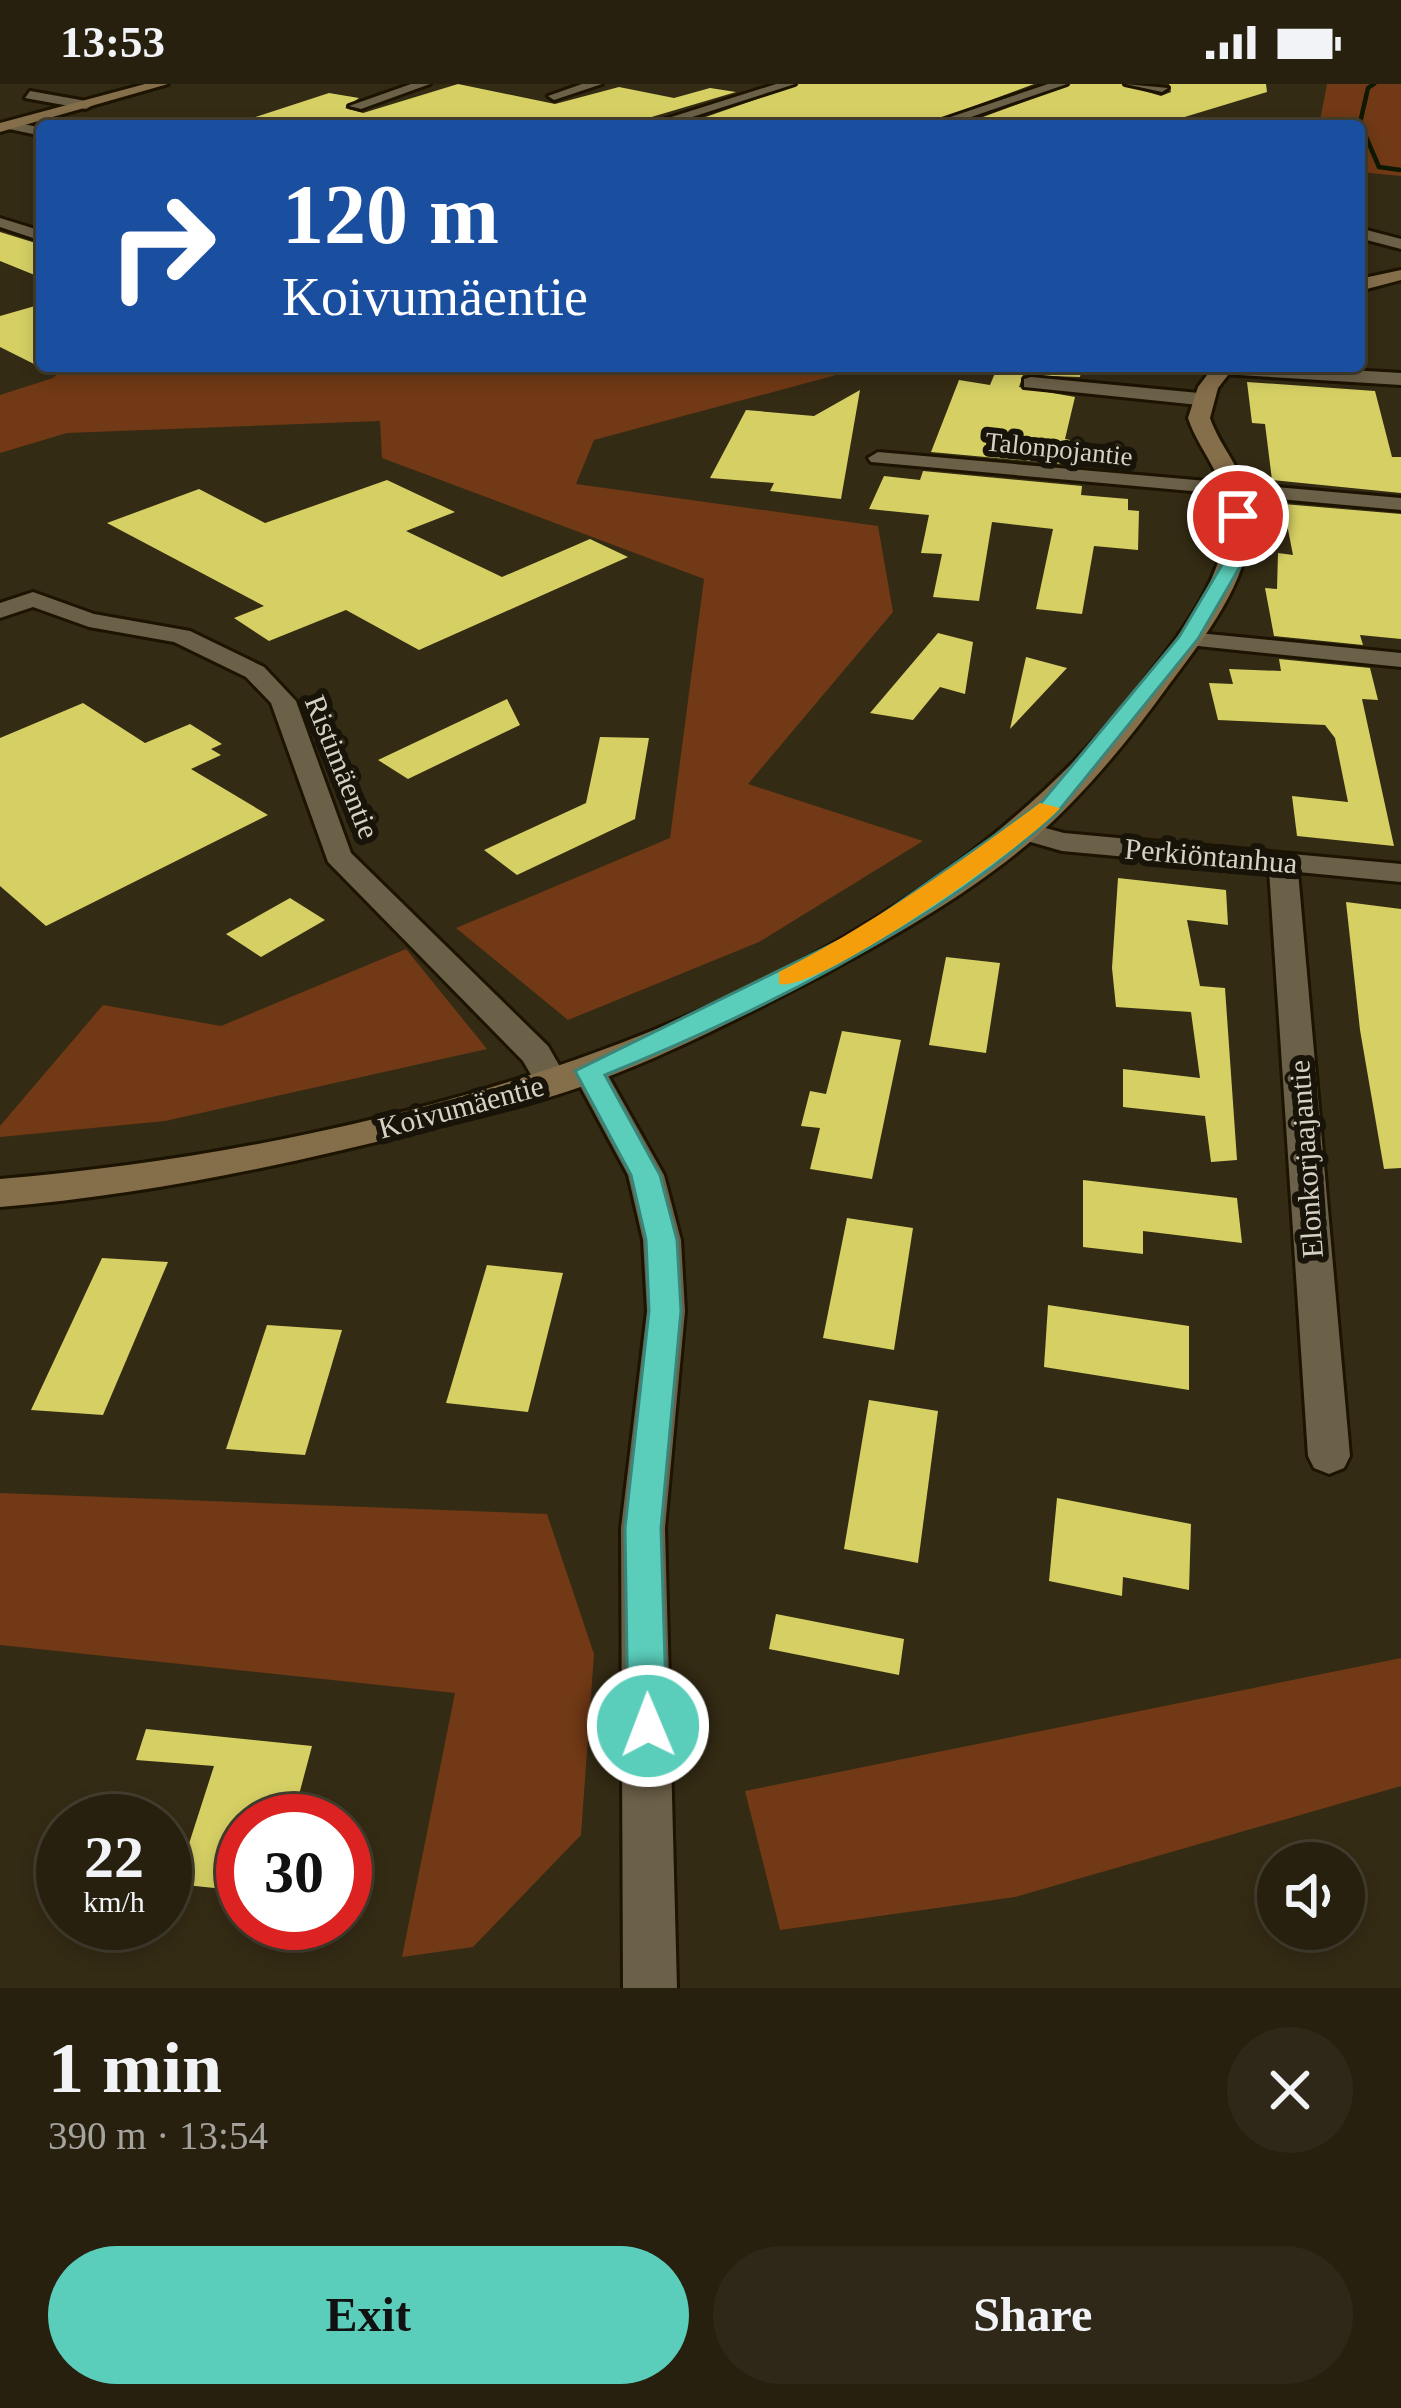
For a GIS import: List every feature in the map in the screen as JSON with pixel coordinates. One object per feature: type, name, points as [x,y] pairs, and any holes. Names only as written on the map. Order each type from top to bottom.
[{"type":"street","points":[[7,127],[161,84]]},
{"type":"street","points":[[356,106],[424,84]]},
{"type":"street","points":[[554,96],[596,84]]},
{"type":"street","points":[[670,120],[789,84]]},
{"type":"street","points":[[950,120],[1061,84]]},
{"type":"street","points":[[1131,84],[1162,88]]},
{"type":"street","points":[[30,95],[86,105]]},
{"type":"street","points":[[1,222],[36,234]]},
{"type":"street","points":[[1365,235],[1401,244]]},
{"type":"street","points":[[1365,284],[1401,275]]},
{"type":"street","points":[[1220,372],[1199,399],[1203,436],[1236,492]]},
{"type":"street","points":[[1298,372],[1401,379]]},
{"type":"street","points":[[1031,383],[1199,399]]},
{"type":"street","name":"Talonpojantie","points":[[878,458],[1401,504]]},
{"type":"street","name":"Koivumäentie","points":[[0,1193],[140,1178],[301,1149],[571,1077],[676,1036],[868,937],[1023,831],[1065,790],[1188,639],[1235,558],[1236,492]]},
{"type":"street","name":"Ristimäentie","points":[[0,611],[33,599],[89,620],[181,636],[255,672],[283,701],[338,856],[536,1054],[571,1077],[646,1175],[662,1240],[665,1311],[643,1528],[650,1988]]},
{"type":"street","points":[[1188,639],[1401,660]]},
{"type":"street","name":"Perkiöntanhua","points":[[1023,831],[1062,842],[1401,873]]},
{"type":"street","name":"Elonkorjaajantie","points":[[1283,863],[1329,1456]]},
{"type":"shaded area","points":[[1327,84],[1401,84],[1401,176],[1365,173],[1365,120],[1320,120]]},
{"type":"shaded area","points":[[60,372],[940,372],[836,375],[594,440],[576,484],[878,526],[893,612],[748,784],[923,841],[759,942],[568,1020],[456,928],[670,838],[704,579],[382,458],[380,421],[67,433],[0,453],[0,395]]},
{"type":"shaded area","points":[[406,949],[487,1049],[165,1121],[0,1137],[0,1126],[103,1005],[221,1026]]},
{"type":"shaded area","points":[[0,1493],[547,1514],[594,1654],[581,1835],[473,1947],[402,1957],[455,1693],[0,1645]]},
{"type":"shaded area","points":[[1401,1658],[1401,1786],[1015,1897],[780,1930],[745,1791]]},
{"type":"building","points":[[458,84],[555,104],[619,87],[674,98],[710,88],[736,92],[642,120],[246,120],[329,93],[359,98],[345,108],[363,113]]},
{"type":"building","points":[[799,84],[1034,84],[936,120],[703,118]]},
{"type":"building","points":[[1071,84],[1121,84],[1161,96],[1171,92],[1169,84],[1266,84],[1267,92],[1175,120],[975,120]]},
{"type":"building","points":[[0,232],[36,243],[36,276],[0,261]]},
{"type":"building","points":[[36,306],[36,365],[0,347],[0,316]]},
{"type":"building","points":[[995,372],[1081,372],[1080,377],[1023,375],[1019,387],[1075,397],[1065,439],[1070,440],[1068,452],[1087,454],[1085,466],[931,452],[959,380],[990,385]]},
{"type":"building","points":[[1247,382],[1375,391],[1392,457],[1401,457],[1401,493],[1272,480],[1265,424],[1252,423]]},
{"type":"building","points":[[860,390],[841,499],[770,491],[774,483],[710,478],[746,410],[814,416]]},
{"type":"building","points":[[923,471],[1082,486],[1081,495],[1128,499],[1128,510],[1139,511],[1138,550],[1094,546],[1082,614],[1036,609],[1053,529],[992,522],[979,601],[933,597],[942,554],[921,553],[929,515],[869,509],[884,476],[920,480]]},
{"type":"building","points":[[387,480],[455,512],[406,531],[502,577],[590,539],[628,557],[419,650],[346,610],[269,641],[234,618],[264,606],[107,523],[199,489],[265,523]]},
{"type":"building","points":[[1283,504],[1401,514],[1401,639],[1360,635],[1363,645],[1274,636],[1265,588],[1277,589],[1278,553],[1293,555]]},
{"type":"building","points":[[938,633],[973,642],[965,694],[940,687],[913,720],[870,713]]},
{"type":"building","points":[[1026,657],[1067,668],[1010,729]]},
{"type":"building","points":[[1279,659],[1370,668],[1378,700],[1362,699],[1394,846],[1297,836],[1292,796],[1348,802],[1335,738],[1325,725],[1218,720],[1209,683],[1233,684],[1229,669],[1281,671]]},
{"type":"building","points":[[507,699],[520,725],[408,779],[378,760]]},
{"type":"building","points":[[83,703],[145,743],[190,724],[222,744],[211,749],[221,755],[191,769],[268,815],[46,926],[0,886],[0,738]]},
{"type":"building","points":[[600,737],[649,738],[635,819],[517,875],[484,850],[586,803]]},
{"type":"building","points":[[1118,878],[1226,890],[1228,925],[1187,920],[1200,986],[1225,988],[1237,1160],[1211,1162],[1205,1116],[1123,1107],[1123,1069],[1200,1078],[1191,1012],[1116,1007],[1112,968]]},
{"type":"building","points":[[290,898],[325,920],[261,957],[226,934]]},
{"type":"building","points":[[1346,902],[1401,909],[1401,1168],[1384,1169],[1360,1030]]},
{"type":"building","points":[[946,957],[1000,963],[986,1053],[929,1045]]},
{"type":"building","points":[[842,1031],[901,1040],[872,1179],[810,1169],[820,1128],[801,1126],[810,1091],[826,1094]]},
{"type":"building","points":[[1083,1180],[1237,1198],[1242,1243],[1143,1231],[1143,1254],[1083,1247]]},
{"type":"building","points":[[847,1218],[913,1228],[894,1350],[823,1338]]},
{"type":"building","points":[[102,1258],[168,1262],[103,1415],[31,1410]]},
{"type":"building","points":[[487,1265],[563,1273],[528,1412],[446,1403]]},
{"type":"building","points":[[1048,1305],[1189,1326],[1189,1390],[1044,1367]]},
{"type":"building","points":[[267,1325],[342,1330],[305,1455],[226,1449]]},
{"type":"building","points":[[869,1400],[938,1411],[918,1563],[844,1549]]},
{"type":"building","points":[[1057,1498],[1191,1524],[1189,1590],[1123,1577],[1122,1596],[1049,1581]]},
{"type":"building","points":[[776,1614],[904,1639],[899,1675],[769,1649]]},
{"type":"building","points":[[146,1729],[312,1746],[299,1794],[216,1794],[216,1888],[192,1886],[192,1834],[214,1766],[136,1760]]},
{"type":"waterway","points":[[1361,120],[1368,88],[1374,84]]},
{"type":"waterway","points":[[1365,135],[1379,167],[1401,170]]},
{"type":"slow traffic","points":[[788,978],[868,937],[937,892],[1048,808]]},
{"type":"route","points":[[648,1726],[643,1528],[665,1311],[662,1240],[646,1175],[589,1071],[676,1036],[868,937],[1023,831],[1049,808],[1188,639],[1235,558],[1238,516]]}]
